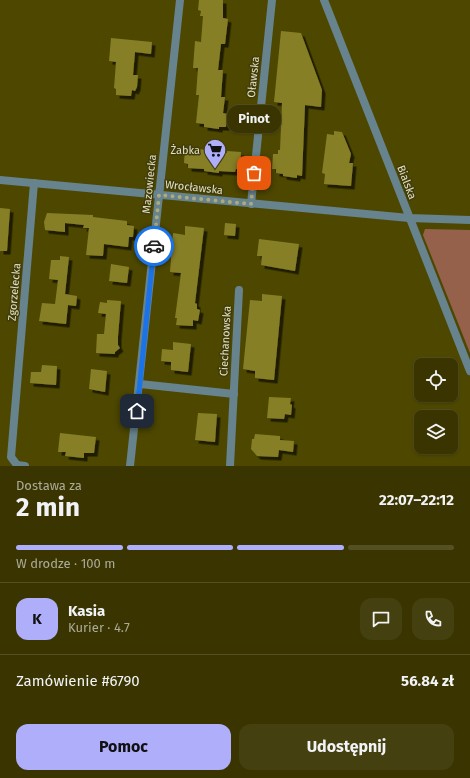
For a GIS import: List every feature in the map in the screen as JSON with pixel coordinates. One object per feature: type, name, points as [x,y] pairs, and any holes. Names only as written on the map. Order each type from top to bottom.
[{"type":"street","name":"Mazowiecka","points":[[130,466],[180,0]]},
{"type":"street","name":"Oławska","points":[[251,204],[272,0]]},
{"type":"street","name":"Bialska","points":[[324,0],[470,371]]},
{"type":"street","name":"Wrocławska","points":[[0,180],[409,218],[470,220]]},
{"type":"street","name":"Zgorzelecka","points":[[25,466],[17,465],[11,457],[34,183]]},
{"type":"street","name":"Ciechanowska","points":[[230,466],[239,290]]},
{"type":"street","name":"Ciechanowska","points":[[140,384],[234,394]]},
{"type":"shaded area","points":[[425,229],[470,230],[470,353],[423,235]]},
{"type":"building","points":[[199,0],[223,0],[223,18],[228,19],[225,44],[221,44],[218,70],[223,70],[221,97],[225,97],[223,113],[227,114],[226,127],[219,127],[219,129],[204,127],[204,124],[196,123],[199,95],[196,95],[198,68],[193,68],[195,41],[201,42],[203,16],[200,16],[201,11],[198,10]]},
{"type":"building","points":[[281,31],[301,33],[322,90],[321,107],[305,105],[302,176],[297,175],[297,178],[283,176],[283,174],[276,173],[276,169],[272,169],[273,154],[278,154],[278,150],[280,150],[282,103],[274,102]]},
{"type":"building","points":[[111,38],[152,42],[151,54],[135,52],[133,75],[138,75],[137,87],[135,91],[132,90],[131,96],[116,95],[116,89],[114,88],[116,62],[109,61]]},
{"type":"building","points":[[334,131],[342,132],[351,154],[349,163],[353,163],[351,186],[324,184],[325,174],[322,173],[327,134],[334,135]]},
{"type":"building","points":[[185,147],[227,153],[227,151],[241,152],[240,169],[236,169],[235,172],[219,171],[219,173],[204,171],[204,169],[188,168],[188,164],[184,163]]},
{"type":"building","points":[[0,208],[10,209],[7,251],[0,251]]},
{"type":"building","points":[[47,213],[93,215],[93,217],[127,221],[127,225],[134,226],[133,237],[129,237],[128,247],[104,244],[103,256],[86,255],[89,228],[83,228],[84,225],[65,223],[65,232],[45,230],[44,222]]},
{"type":"building","points":[[225,223],[236,224],[235,236],[224,235]]},
{"type":"building","points":[[185,226],[204,228],[195,303],[197,304],[197,309],[200,310],[198,321],[193,320],[193,326],[176,325],[177,318],[175,318],[181,273],[170,272],[173,233],[185,235]]},
{"type":"building","points":[[259,239],[299,244],[295,271],[261,265],[262,256],[257,256]]},
{"type":"building","points":[[60,256],[69,257],[65,294],[77,296],[76,306],[68,305],[66,324],[39,321],[42,303],[55,304],[58,280],[49,279],[51,260],[60,260]]},
{"type":"building","points":[[111,264],[129,267],[127,283],[109,281]]},
{"type":"building","points":[[262,294],[282,296],[274,380],[255,378],[255,371],[243,369],[250,300],[262,301]]},
{"type":"building","points":[[107,300],[121,301],[118,336],[118,345],[120,348],[115,352],[115,354],[96,353],[97,334],[104,334],[106,314],[98,313],[100,302],[107,303]]},
{"type":"building","points":[[173,342],[191,344],[188,372],[171,370],[171,362],[161,361],[162,349],[173,350]]},
{"type":"building","points":[[42,365],[57,366],[56,385],[30,383],[31,372],[41,372]]},
{"type":"building","points":[[91,369],[107,371],[105,392],[89,389]]},
{"type":"building","points":[[269,397],[291,398],[291,415],[285,414],[284,419],[267,418]]},
{"type":"building","points":[[198,413],[217,414],[215,442],[195,440]]},
{"type":"building","points":[[60,433],[96,437],[94,453],[84,453],[84,458],[65,456],[66,452],[58,452]]},
{"type":"building","points":[[255,434],[280,436],[280,440],[294,441],[293,452],[279,450],[278,457],[257,456],[251,449],[252,439],[254,439]]},
{"type":"way so far","points":[[154,246],[159,195],[251,204],[254,173]]},
{"type":"place","name":"Żabka","points":[[215,170]]},
{"type":"place","name":"Pinot","points":[[254,173]]},
{"type":"route","points":[[137,411],[154,246]]}]
